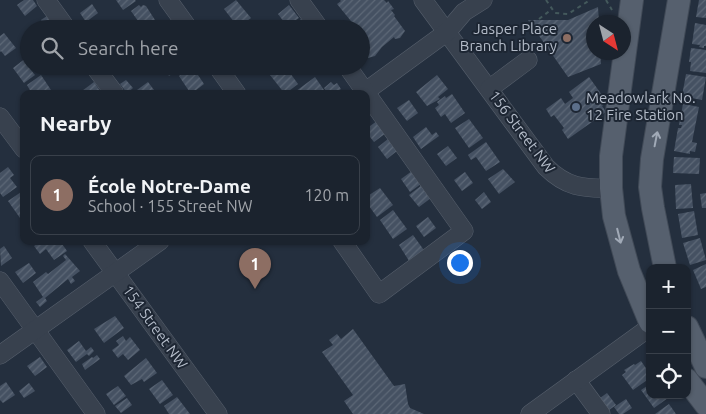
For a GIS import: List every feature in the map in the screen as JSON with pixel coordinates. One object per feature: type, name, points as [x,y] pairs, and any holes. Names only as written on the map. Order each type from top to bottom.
[{"type":"main road","points":[[632,0],[611,156],[611,188],[614,216],[629,271],[646,312]]},
{"type":"main road","points":[[664,264],[650,187],[652,159],[679,0]]},
{"type":"main road","points":[[691,335],[705,362]]},
{"type":"main road","points":[[691,385],[706,406]]},
{"type":"street","points":[[46,0],[60,20]]},
{"type":"street","points":[[168,0],[182,20]]},
{"type":"street","points":[[299,0],[313,20]]},
{"type":"street","name":"156 Street NW","points":[[423,0],[555,177],[569,184],[590,188],[611,188]]},
{"type":"street","points":[[368,90],[447,32],[464,12],[483,0]]},
{"type":"street","points":[[489,89],[528,60]]},
{"type":"street","points":[[101,75],[112,90]]},
{"type":"street","points":[[223,75],[234,90]]},
{"type":"street","points":[[353,75],[362,90]]},
{"type":"street","points":[[345,245],[379,294],[464,231],[370,101]]},
{"type":"street","points":[[0,117],[20,144]]},
{"type":"street","name":"154 Street NW","points":[[95,245],[218,414]]},
{"type":"street","points":[[0,355],[154,245]]},
{"type":"street","points":[[0,281],[96,414]]},
{"type":"street","points":[[530,414],[646,330]]},
{"type":"street","points":[[576,380],[601,414]]},
{"type":"path","points":[[546,0],[555,13],[568,14],[590,0]]},
{"type":"path","points":[[539,19],[552,9]]},
{"type":"building","points":[[24,0],[33,0],[37,6],[25,16],[17,5]]},
{"type":"building","points":[[116,0],[135,0],[136,1],[123,10]]},
{"type":"building","points":[[236,0],[251,18],[248,20],[233,20],[224,9]]},
{"type":"building","points":[[384,0],[387,3],[388,1],[394,9],[391,10],[394,16],[405,31],[400,38],[395,39],[394,37],[375,56],[370,57],[370,20],[350,20],[337,4],[341,1]]},
{"type":"building","points":[[699,0],[706,0],[706,18],[696,17]]},
{"type":"building","points":[[92,4],[98,13],[89,20],[85,20],[80,13]]},
{"type":"building","points":[[139,5],[141,7],[143,5],[146,6],[155,20],[137,20],[131,11]]},
{"type":"building","points":[[289,5],[299,18],[296,20],[282,20],[278,14]]},
{"type":"building","name":"Jasper Place Branch Library","points":[[598,7],[599,15],[586,15],[586,60],[601,60],[601,64],[568,77],[528,20],[568,20]]},
{"type":"building","points":[[53,12],[60,20],[41,20]]},
{"type":"building","points":[[695,23],[706,25],[706,46],[704,48],[699,47],[700,45],[692,44]]},
{"type":"building","points":[[4,33],[16,48],[5,56],[0,52],[0,36]]},
{"type":"building","points":[[691,48],[706,50],[706,73],[690,71]]},
{"type":"building","points":[[20,63],[20,75],[35,75],[24,83],[13,68]]},
{"type":"building","points":[[686,74],[706,77],[702,100],[682,96]]},
{"type":"building","points":[[41,75],[51,90],[30,90],[27,85]]},
{"type":"building","points":[[198,75],[204,84],[196,90],[188,90],[179,76]]},
{"type":"building","points":[[270,75],[292,75],[298,84],[290,90],[282,90]]},
{"type":"building","points":[[437,75],[448,89],[438,97],[440,99],[427,106],[416,92]]},
{"type":"building","points":[[315,77],[324,90],[297,90]]},
{"type":"building","name":"Meadowlark No. 12 Fire Station","points":[[589,77],[607,102],[602,106],[606,112],[568,139],[562,130],[564,128],[554,115],[551,117],[546,109],[561,98],[565,104],[573,98],[569,92]]},
{"type":"building","points":[[126,80],[133,88],[125,90],[120,84]]},
{"type":"building","points":[[94,82],[99,90],[83,90]]},
{"type":"building","points":[[148,82],[154,90],[137,90]]},
{"type":"building","points":[[331,82],[334,85],[337,83],[341,89],[325,90],[324,88]]},
{"type":"building","points":[[452,94],[465,113],[451,123],[445,114],[441,117],[435,108],[439,105],[437,102],[445,96],[446,98]]},
{"type":"building","points":[[409,100],[418,113],[407,121],[397,108]]},
{"type":"building","points":[[683,104],[699,107],[692,142],[697,143],[695,152],[690,151],[690,154],[674,151],[678,128],[681,128],[682,125],[679,125]]},
{"type":"building","points":[[469,119],[483,138],[469,148],[455,128]]},
{"type":"building","points":[[377,121],[386,133],[374,142],[370,137],[370,126]]},
{"type":"building","points":[[426,127],[432,135],[436,132],[439,136],[421,149],[413,137]]},
{"type":"building","points":[[388,139],[397,151],[387,159],[378,147]]},
{"type":"building","points":[[486,142],[500,162],[486,171],[476,157],[471,160],[468,155]]},
{"type":"building","points":[[448,146],[457,158],[446,166],[437,154]]},
{"type":"building","points":[[674,157],[700,158],[699,174],[673,173]]},
{"type":"building","points":[[8,167],[14,175],[10,178],[17,187],[3,197],[0,193],[0,173]]},
{"type":"building","points":[[503,169],[515,182],[499,194],[488,179]]},
{"type":"building","points":[[412,171],[421,184],[410,192],[401,179]]},
{"type":"building","points":[[465,172],[473,183],[462,191],[454,180]]},
{"type":"building","points":[[691,184],[693,208],[676,209],[675,185]]},
{"type":"building","points":[[422,185],[431,198],[419,207],[409,195]]},
{"type":"building","points":[[380,188],[393,205],[377,217],[370,207],[370,194]]},
{"type":"building","points":[[484,192],[491,202],[482,209],[475,200]]},
{"type":"building","points":[[20,193],[20,218],[8,201]]},
{"type":"building","points":[[706,193],[706,208],[702,208],[700,194]]},
{"type":"building","points":[[393,210],[407,229],[393,239],[380,220]]},
{"type":"building","points":[[694,211],[698,235],[682,238],[678,214]]},
{"type":"building","points":[[428,217],[436,228],[424,237],[416,226]]},
{"type":"building","points":[[413,235],[426,253],[411,264],[399,245]]},
{"type":"building","points":[[700,238],[706,260],[690,264],[683,243]]},
{"type":"building","points":[[63,245],[67,251],[54,260],[46,249],[40,254],[34,246]]},
{"type":"building","points":[[4,246],[12,258],[1,266],[0,249]]},
{"type":"building","points":[[65,254],[80,271],[72,277],[75,281],[71,284],[68,279],[45,298],[47,301],[40,307],[36,302],[43,297],[33,282],[46,272],[48,274],[66,260],[63,256]]},
{"type":"building","points":[[29,263],[36,273],[23,283],[15,272]]},
{"type":"building","points":[[706,264],[706,287],[701,289],[693,270]]},
{"type":"building","points":[[115,316],[124,328],[104,343],[94,329]]},
{"type":"building","points":[[353,329],[394,386],[405,384],[410,408],[424,414],[353,414],[344,401],[353,395],[322,352],[333,345],[329,340],[337,334],[341,339]]},
{"type":"building","points":[[123,336],[126,341],[130,337],[140,350],[128,360],[123,354],[118,358],[112,350],[119,345],[116,341]]},
{"type":"building","points":[[79,341],[86,351],[91,347],[94,351],[89,356],[87,354],[76,362],[67,350]]},
{"type":"building","points":[[97,355],[100,359],[85,370],[82,364]]},
{"type":"building","points":[[40,357],[47,367],[35,376],[27,366]]},
{"type":"building","points":[[146,358],[157,373],[144,382],[142,379],[131,385],[124,376]]},
{"type":"building","points":[[641,361],[646,368],[646,381],[633,390],[622,375],[626,372],[624,370]]},
{"type":"building","points":[[162,380],[173,395],[160,404],[149,389]]},
{"type":"building","points":[[6,382],[15,395],[3,403],[0,400],[0,386]]},
{"type":"building","points":[[29,383],[35,391],[24,398],[19,391]]},
{"type":"building","points":[[118,386],[126,396],[114,405],[106,394]]},
{"type":"building","points":[[646,387],[646,397],[641,390]]},
{"type":"building","points":[[607,393],[616,405],[605,413],[596,401]]},
{"type":"building","points":[[177,397],[190,414],[169,414],[164,406]]},
{"type":"building","points":[[127,398],[132,405],[121,413],[115,406]]},
{"type":"building","points":[[626,399],[632,408],[623,414],[619,414],[614,407]]},
{"type":"building","points":[[648,399],[667,399],[654,408]]},
{"type":"building","points":[[669,404],[676,414],[655,414]]},
{"type":"place","name":"Jasper Place Branch Library","points":[[567,38]]},
{"type":"place","name":"Meadowlark No. 12 Fire Station","points":[[576,107]]},
{"type":"place","name":"École Notre-Dame","points":[[255,289]]}]
